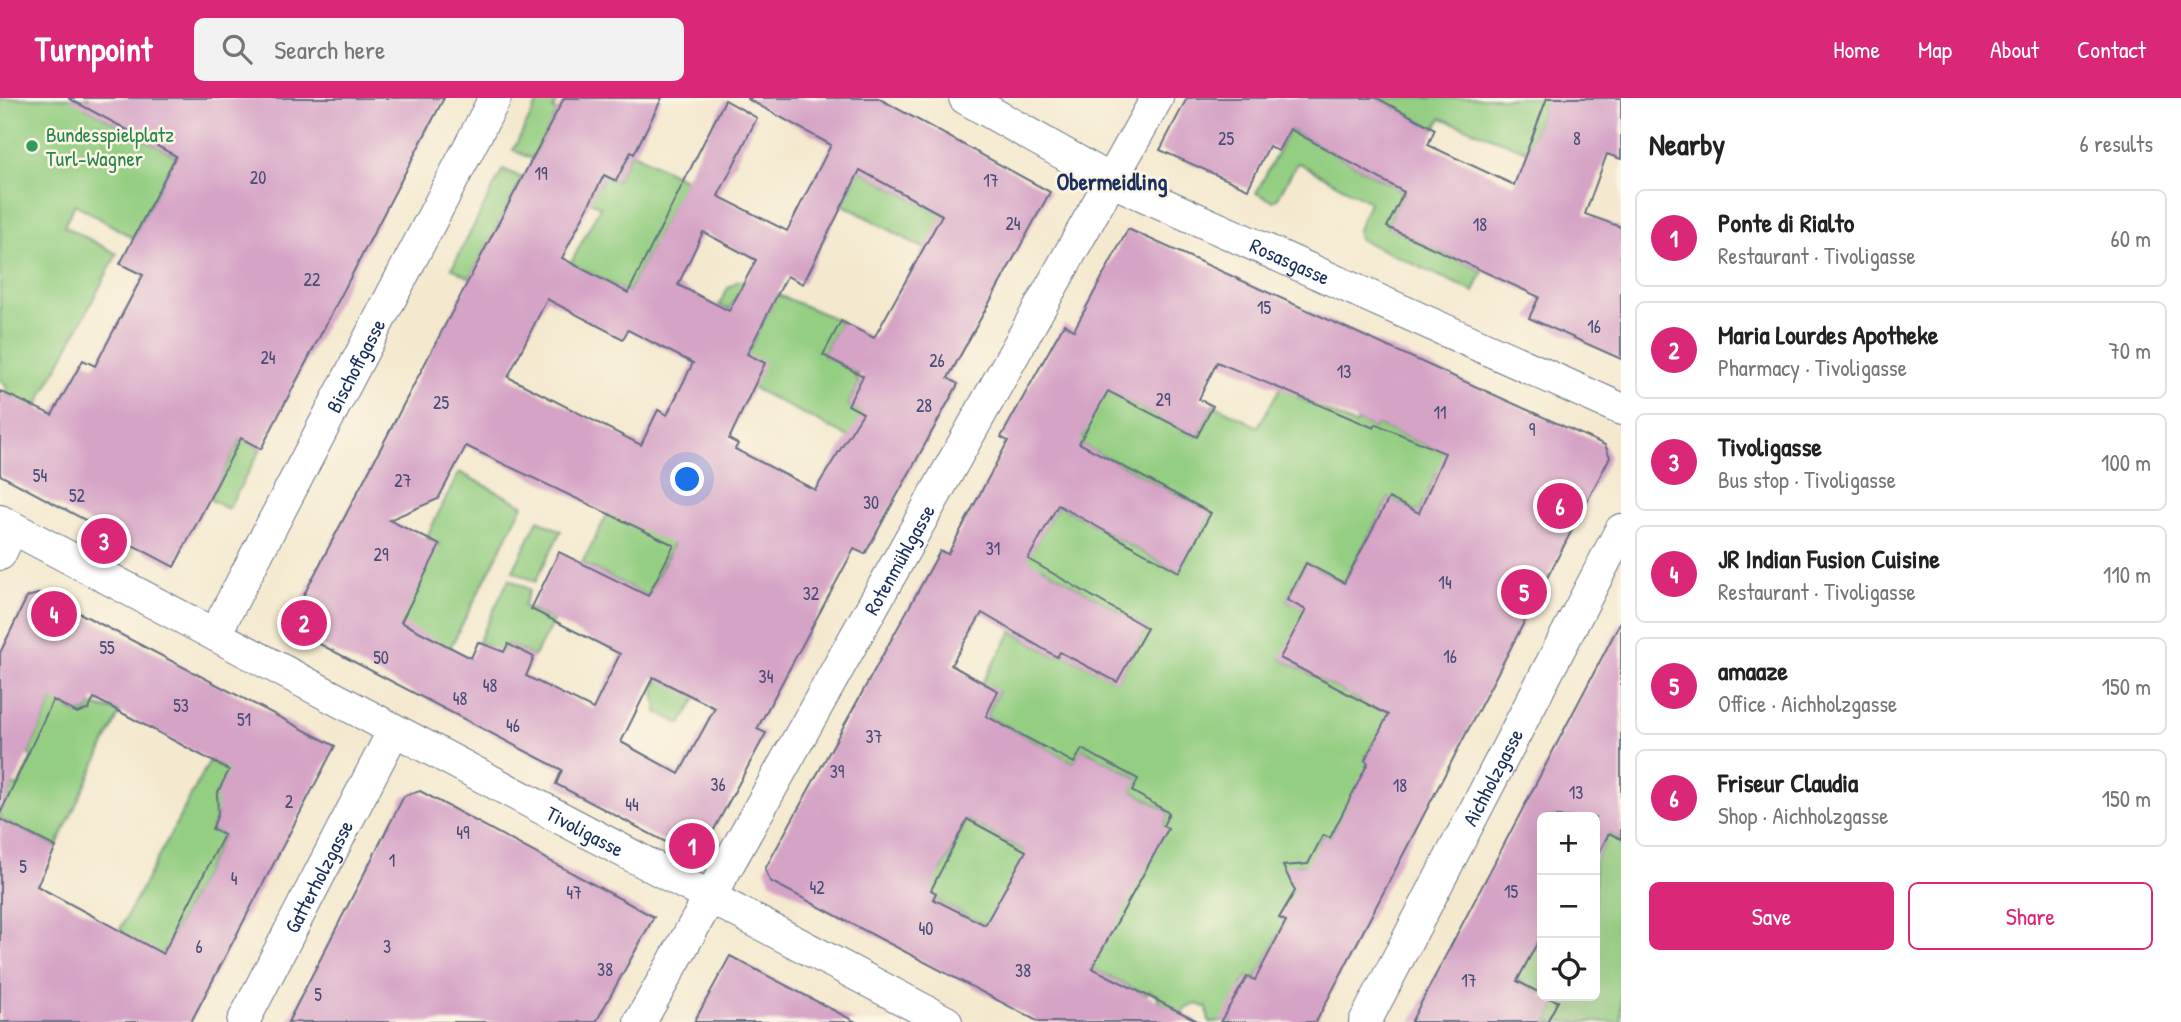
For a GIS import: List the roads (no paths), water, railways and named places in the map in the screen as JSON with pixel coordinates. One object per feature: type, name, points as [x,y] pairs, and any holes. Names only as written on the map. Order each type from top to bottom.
[{"type":"street","name":"Bischoffgasse","points":[[215,635],[495,98]]},
{"type":"street","name":"Rosasgasse","points":[[965,98],[1112,181],[1621,409]]},
{"type":"street","name":"Rotenmühlgasse","points":[[640,1022],[1157,98]]},
{"type":"street","name":"Aichholzgasse","points":[[1364,1022],[1621,530]]},
{"type":"street","name":"Tivoligasse","points":[[4,534],[215,635],[946,1022]]},
{"type":"street","name":"Gatterholzgasse","points":[[243,1022],[394,730]]},
{"type":"place","name":"Bundesspielplatz Turl-Wagner","points":[[32,146]]},
{"type":"place","name":"Friseur Claudia","points":[[1560,506]]},
{"type":"place","name":"Tivoligasse","points":[[104,541]]},
{"type":"place","name":"amaaze","points":[[1524,592]]},
{"type":"place","name":"JR Indian Fusion Cuisine","points":[[54,614]]},
{"type":"place","name":"Maria Lourdes Apotheke","points":[[304,623]]},
{"type":"place","name":"Ponte di Rialto","points":[[692,846]]},
{"type":"district","name":"Obermeidling","points":[[1112,181]]}]
